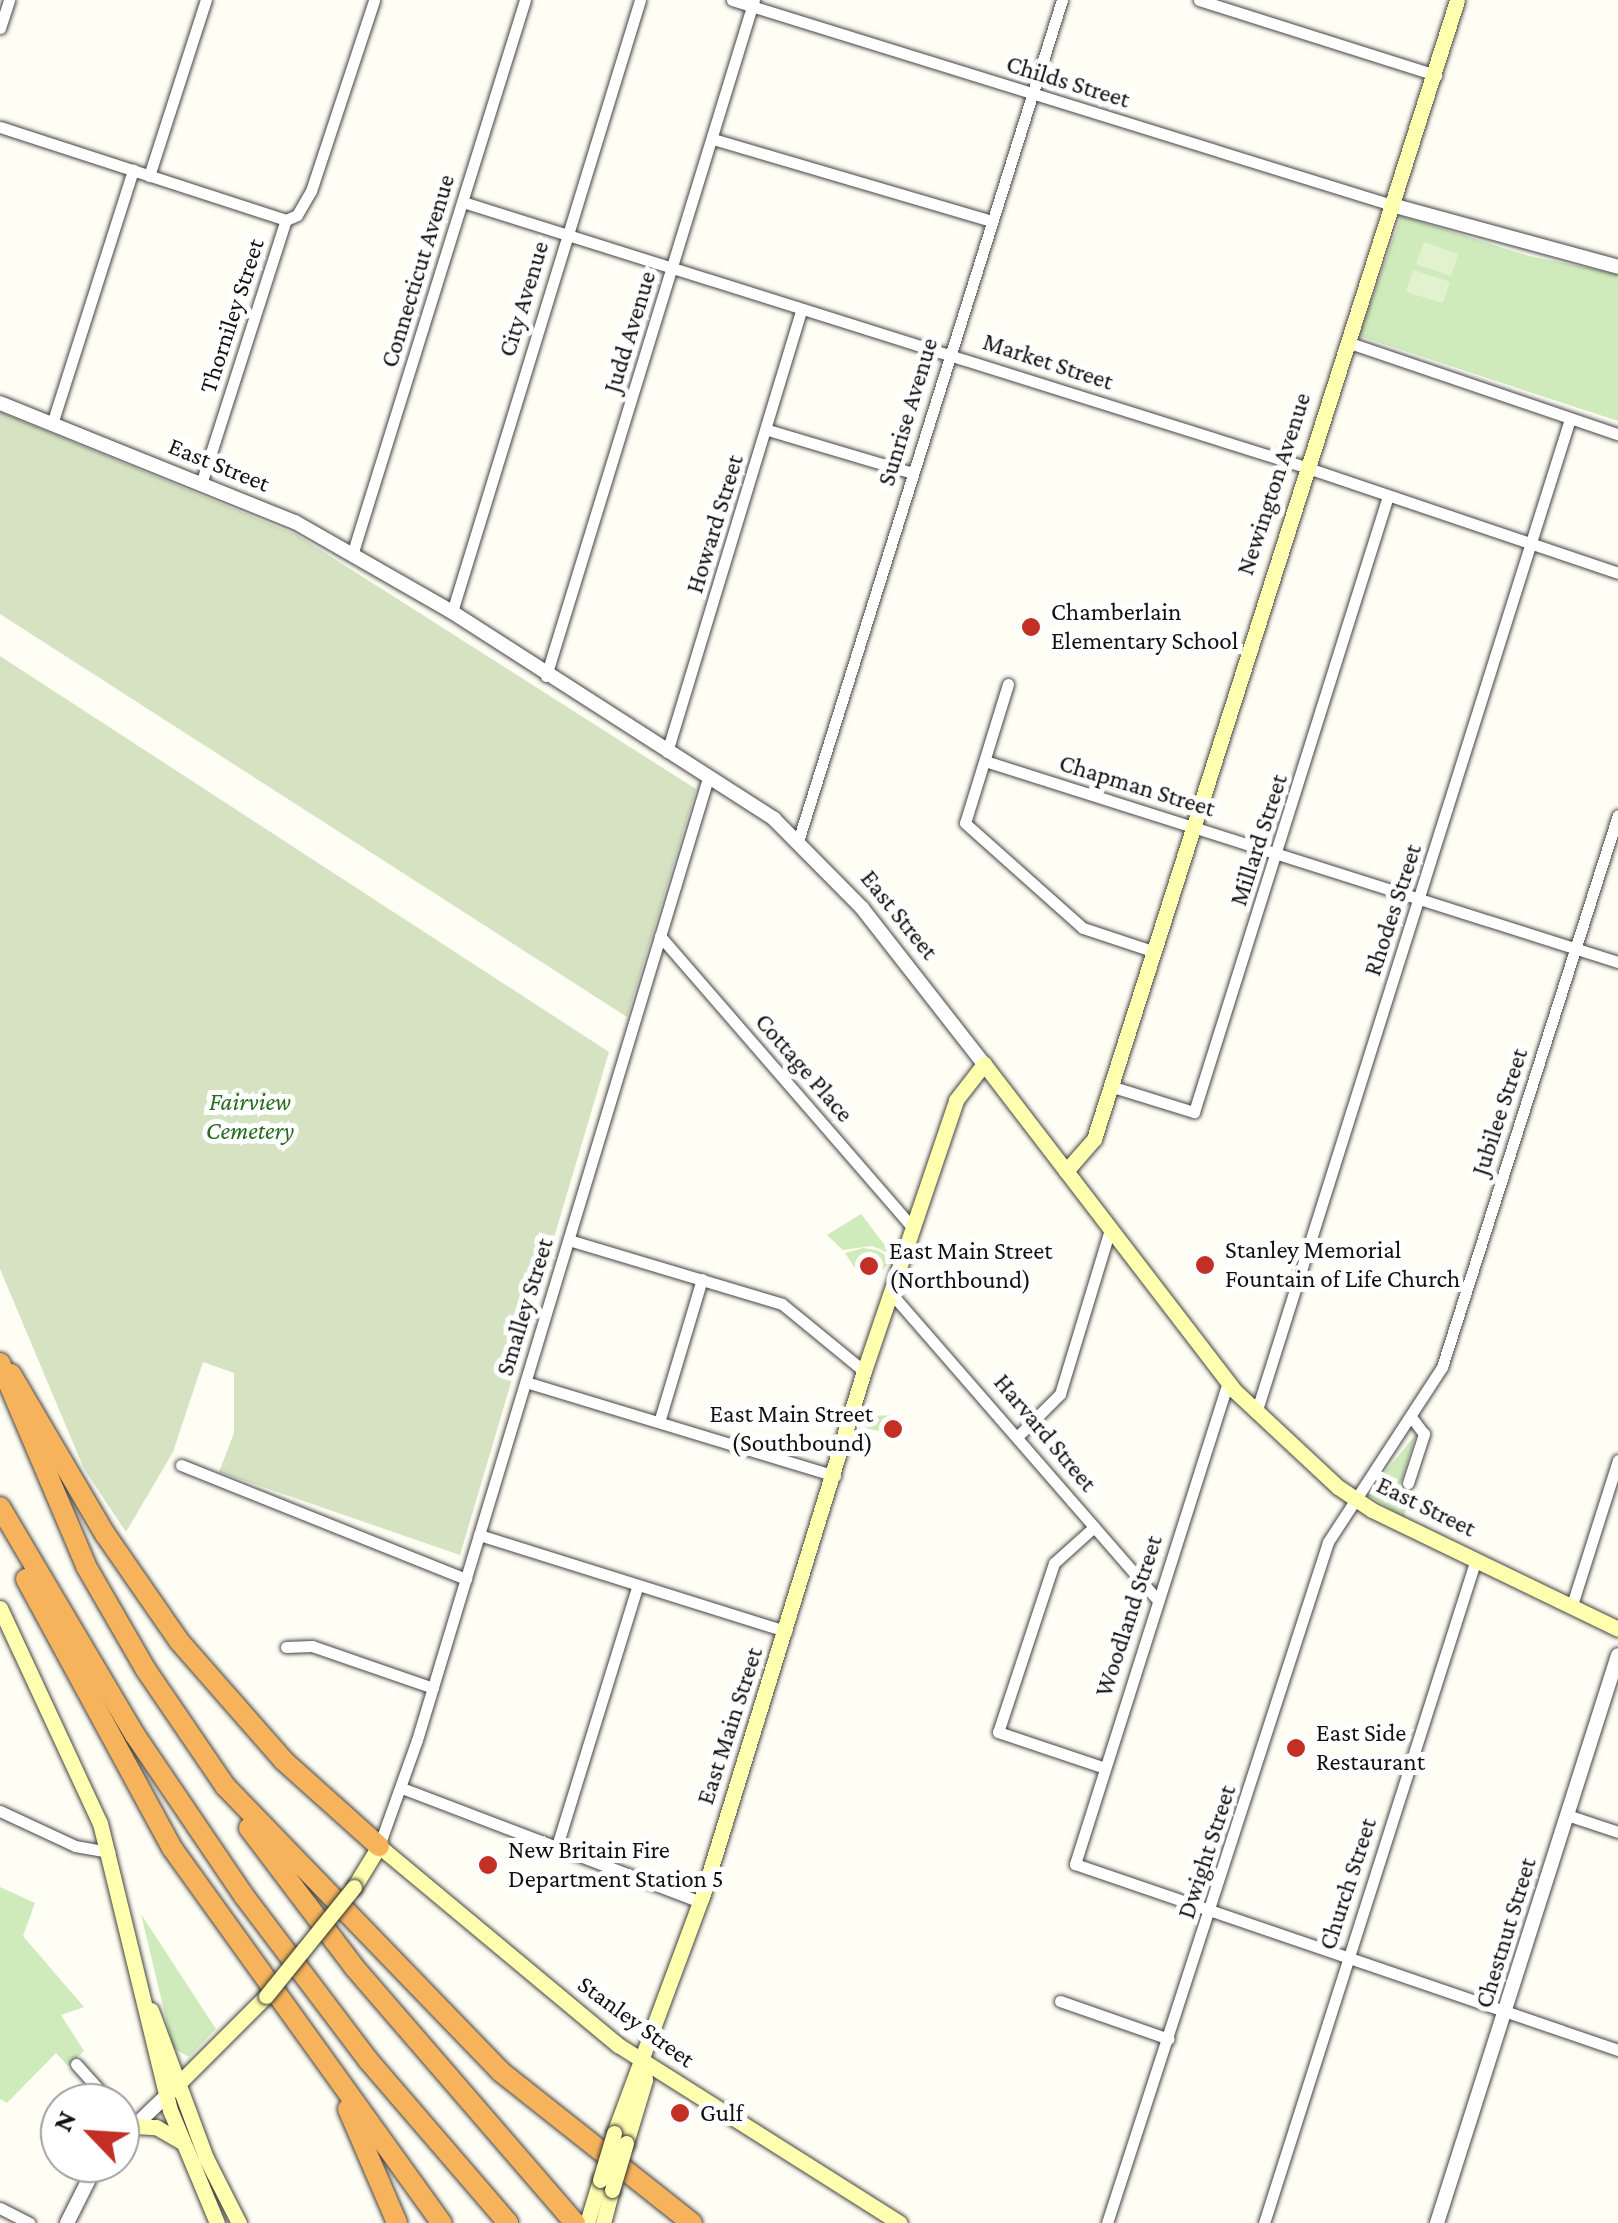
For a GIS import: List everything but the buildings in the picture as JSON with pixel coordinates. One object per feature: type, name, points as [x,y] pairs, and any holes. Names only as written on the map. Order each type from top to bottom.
[{"type":"highway","points":[[0,1362],[86,1566],[146,1670],[321,1926],[575,2223]]},
{"type":"highway","points":[[0,1362],[179,1642],[283,1760],[374,1854]]},
{"type":"highway","points":[[1,1509],[34,1598],[135,1788],[336,2079],[441,2223]]},
{"type":"highway","points":[[1,1509],[136,1735],[244,1896],[378,2073],[508,2223]]},
{"type":"highway","points":[[225,1786],[500,2071],[692,2223]]},
{"type":"highway","points":[[336,2079],[396,2223]]},
{"type":"main road","name":"Newington Avenue","points":[[1066,1171],[1090,1149],[1457,0]]},
{"type":"main road","name":"East Street","points":[[984,1064],[1228,1382],[1256,1413],[1352,1498],[1618,1629]]},
{"type":"main road","name":"East Main Street","points":[[858,1403],[864,1371],[957,1097],[984,1064]]},
{"type":"main road","name":"East Main Street","points":[[587,2223],[606,2185],[620,2138],[631,2076],[643,2062],[700,1902],[858,1403],[896,1298],[897,1280]]},
{"type":"main road","points":[[0,1608],[109,1852],[172,2090],[180,2142],[217,2223]]},
{"type":"main road","points":[[172,2090],[249,2014],[356,1885],[374,1854]]},
{"type":"main road","name":"Stanley Street","points":[[374,1854],[643,2062],[900,2223]]},
{"type":"main road","points":[[172,2090],[239,2223]]},
{"type":"main road","points":[[140,2127],[154,2126],[180,2142]]},
{"type":"main road","name":"East Main Street","points":[[603,2223],[606,2185]]},
{"type":"street","points":[[0,28],[9,0]]},
{"type":"street","points":[[149,176],[206,0]]},
{"type":"street","name":"Thorniley Street","points":[[201,484],[286,220],[298,216],[312,191],[374,0]]},
{"type":"street","name":"Connecticut Avenue","points":[[352,554],[525,0]]},
{"type":"street","name":"City Avenue","points":[[452,612],[640,0]]},
{"type":"street","name":"Childs Street","points":[[732,0],[753,3],[1031,94],[1392,204]]},
{"type":"street","name":"Sunrise Avenue","points":[[799,838],[1062,0]]},
{"type":"street","points":[[1199,0],[1436,75]]},
{"type":"street","name":"Judd Avenue","points":[[546,676],[753,3]]},
{"type":"street","points":[[0,127],[286,220]]},
{"type":"street","points":[[713,139],[991,221]]},
{"type":"street","points":[[52,424],[133,170]]},
{"type":"street","name":"Market Street","points":[[463,202],[1305,467],[1618,573]]},
{"type":"street","points":[[1392,204],[1618,267]]},
{"type":"street","name":"Howard Street","points":[[667,752],[802,309]]},
{"type":"street","points":[[1346,342],[1618,434]]},
{"type":"street","name":"East Street","points":[[0,403],[295,522],[452,612],[799,838],[879,928],[984,1064]]},
{"type":"street","name":"Rhodes Street","points":[[1256,1413],[1533,547],[1570,419]]},
{"type":"street","points":[[768,430],[912,474]]},
{"type":"street","name":"Millard Street","points":[[1110,1086],[1194,1112],[1388,496]]},
{"type":"street","points":[[1008,684],[965,823],[1084,928],[1152,951]]},
{"type":"street","name":"Chapman Street","points":[[985,762],[1618,962]]},
{"type":"street","name":"Smalley Street","points":[[374,1854],[402,1788],[708,778]]},
{"type":"street","name":"Jubilee Street","points":[[1352,1498],[1412,1418],[1442,1367],[1618,815]]},
{"type":"street","name":"Cottage Place","points":[[660,936],[914,1230]]},
{"type":"street","points":[[1019,1435],[1060,1394],[1110,1229]]},
{"type":"street","points":[[569,1240],[782,1304],[864,1371]]},
{"type":"street","points":[[660,1419],[702,1279]]},
{"type":"street","name":"Harvard Street","points":[[896,1298],[1019,1435],[1157,1600]]},
{"type":"street","points":[[526,1382],[660,1419],[835,1476]]},
{"type":"street","name":"Woodland Street","points":[[1212,1911],[1075,1864],[1228,1382]]},
{"type":"street","points":[[1408,1483],[1424,1434],[1412,1418]]},
{"type":"street","points":[[1572,1605],[1618,1460]]},
{"type":"street","points":[[181,1464],[466,1579]]},
{"type":"street","name":"Dwight Street","points":[[1106,2223],[1212,1911],[1326,1546],[1352,1498]]},
{"type":"street","points":[[1094,1527],[1054,1563],[998,1732],[1105,1768]]},
{"type":"street","points":[[480,1535],[786,1630]]},
{"type":"street","name":"Church Street","points":[[1264,2223],[1476,1559]]},
{"type":"street","points":[[557,1846],[638,1585]]},
{"type":"street","points":[[286,1647],[312,1646],[433,1688]]},
{"type":"street","name":"Chestnut Street","points":[[1437,2223],[1618,1656]]},
{"type":"street","points":[[402,1788],[700,1902]]},
{"type":"street","points":[[0,1811],[75,1846],[109,1852]]},
{"type":"street","points":[[1567,1815],[1618,1832]]},
{"type":"street","points":[[1212,1911],[1618,2050]]},
{"type":"street","points":[[1060,2001],[1169,2039]]},
{"type":"street","points":[[76,2064],[93,2083]]},
{"type":"street","points":[[140,2120],[172,2090]]},
{"type":"street","points":[[67,2223],[88,2183]]},
{"type":"street","points":[[0,2208],[30,2223]]},
{"type":"green space","points":[[1401,216],[1529,256],[1618,274],[1618,421],[1359,336]]},
{"type":"green space","points":[[1424,242],[1458,254],[1451,276],[1416,264]]},
{"type":"green space","points":[[1413,270],[1450,282],[1443,303],[1406,292]]},
{"type":"green space","points":[[0,412],[297,535],[696,789],[627,1017],[0,614]]},
{"type":"green space","name":"Fairview Cemetery","points":[[0,656],[609,1052],[460,1555],[219,1472],[234,1433],[234,1373],[203,1362],[173,1452],[126,1532],[84,1469],[0,1269]]},
{"type":"green space","points":[[861,1214],[889,1253],[872,1246],[843,1250],[827,1235]]},
{"type":"green space","points":[[863,1248],[877,1250],[892,1259],[882,1271],[856,1270],[845,1253]]},
{"type":"green space","points":[[894,1415],[901,1435],[863,1428],[872,1416]]},
{"type":"green space","points":[[1416,1434],[1400,1485],[1412,1490],[1404,1517],[1367,1495]]},
{"type":"green space","points":[[0,1887],[35,1903],[23,1936],[84,2007],[61,2015],[84,2051],[68,2066],[56,2053],[7,2103],[0,2099]]},
{"type":"green space","points":[[141,1914],[216,2029],[189,2057],[173,2048]]},
{"type":"place","name":"Chamberlain Elementary School","points":[[1031,627]]},
{"type":"place","name":"Stanley Memorial Fountain of Life Church","points":[[1205,1265]]},
{"type":"place","name":"East Main Street (Northbound)","points":[[869,1266]]},
{"type":"place","name":"East Main Street (Southbound)","points":[[893,1429]]},
{"type":"place","name":"East Side Restaurant","points":[[1296,1748]]},
{"type":"place","name":"New Britain Fire Department Station 5","points":[[488,1865]]},
{"type":"place","name":"Gulf","points":[[680,2113]]}]
